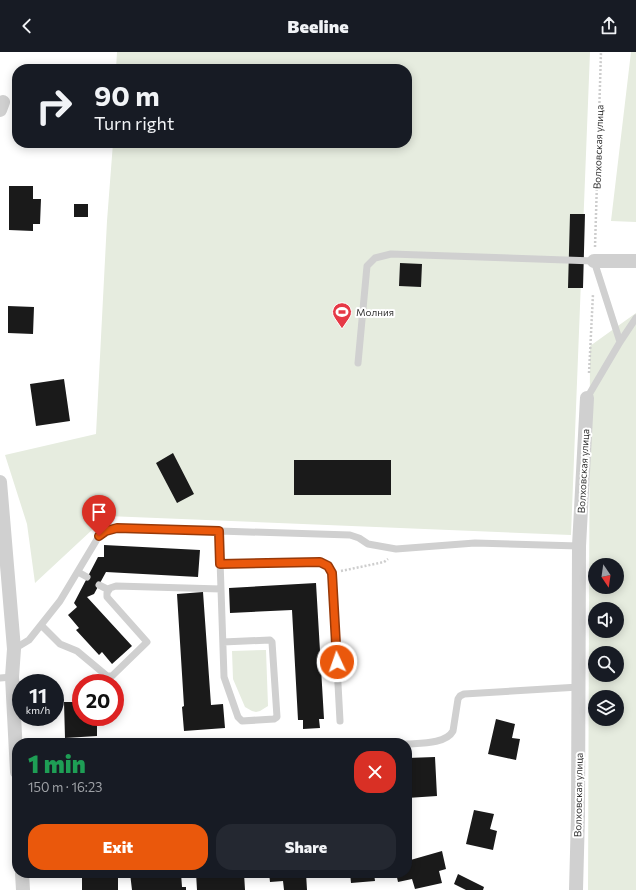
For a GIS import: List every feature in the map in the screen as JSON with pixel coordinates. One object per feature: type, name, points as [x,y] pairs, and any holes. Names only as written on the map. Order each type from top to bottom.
[{"type":"street","points":[[594,261],[636,261]]},
{"type":"street","name":"Волховская улица","points":[[576,890],[578,816],[579,546],[587,398]]},
{"type":"street","points":[[0,482],[5,586],[14,648],[6,677],[13,738]]},
{"type":"street","points":[[22,878],[23,890]]},
{"type":"lane","points":[[358,363],[367,266],[375,258],[391,254],[594,261],[620,342]]},
{"type":"lane","points":[[587,398],[636,318]]},
{"type":"lane","points":[[14,648],[28,640],[60,601],[99,536],[106,531],[117,528],[350,535],[359,538],[368,544],[396,549],[475,543],[579,546]]},
{"type":"lane","points":[[219,531],[224,677],[238,717],[242,720],[274,719],[277,717],[272,642],[270,640],[223,642]]},
{"type":"lane","points":[[220,564],[320,562],[328,566],[332,573],[340,721]]},
{"type":"lane","points":[[78,572],[87,577]]},
{"type":"lane","points":[[99,585],[109,590]]},
{"type":"lane","points":[[41,625],[60,644],[77,651],[107,676],[112,676],[147,642],[107,597],[106,595],[109,590],[116,586],[221,589]]},
{"type":"lane","points":[[412,744],[435,742],[450,736],[453,731],[458,698],[464,694],[579,687]]},
{"type":"path","name":"Волховская улица","points":[[594,261],[601,52]]},
{"type":"path","points":[[587,398],[593,292]]},
{"type":"path","points":[[332,573],[384,562],[392,556],[396,549]]},
{"type":"shaded area","name":"Молния","points":[[117,52],[590,52],[571,535],[107,516],[35,583],[27,524],[5,455],[96,434],[107,221],[113,148],[412,148],[412,64],[116,64]]},
{"type":"shaded area","points":[[631,52],[636,52],[636,222],[611,221]]},
{"type":"shaded area","points":[[636,313],[636,890],[588,890],[589,726],[624,726],[624,690],[589,690],[589,682],[624,682],[624,646],[589,646],[589,638],[624,638],[624,602],[589,602],[589,594],[624,594],[624,558],[589,558],[590,346]]},
{"type":"shaded area","points":[[266,650],[268,706],[256,712],[245,707],[233,679],[232,651]]},
{"type":"building","points":[[9,186],[33,186],[33,199],[41,199],[40,224],[33,224],[33,231],[9,230]]},
{"type":"building","points":[[74,204],[88,204],[88,217],[74,217]]},
{"type":"building","points":[[570,214],[585,214],[583,288],[568,288]]},
{"type":"building","points":[[400,263],[422,264],[421,287],[399,286]]},
{"type":"building","points":[[8,306],[34,307],[33,334],[8,333]]},
{"type":"building","points":[[64,379],[70,421],[36,426],[30,384]]},
{"type":"building","points":[[173,453],[194,494],[177,503],[156,463]]},
{"type":"building","points":[[294,460],[391,460],[391,495],[294,495]]},
{"type":"building","points":[[104,545],[200,550],[198,577],[106,572],[94,594],[87,597],[132,646],[112,664],[102,652],[99,655],[76,630],[79,628],[68,615],[77,607],[74,603],[98,557],[104,557]]},
{"type":"building","points":[[316,583],[324,719],[319,719],[320,728],[303,729],[303,720],[298,720],[292,610],[230,613],[229,588]]},
{"type":"building","points":[[203,592],[211,705],[223,704],[225,728],[184,731],[182,707],[184,706],[177,594]]},
{"type":"building","points":[[64,702],[72,702],[72,726],[97,726],[97,736],[65,738]]},
{"type":"building","points":[[496,719],[515,724],[512,738],[520,739],[516,760],[488,754]]},
{"type":"building","points":[[435,757],[437,796],[412,798],[412,758]]},
{"type":"building","points":[[474,810],[494,814],[490,829],[497,831],[493,850],[466,844]]},
{"type":"building","points":[[442,851],[446,869],[439,871],[442,883],[415,889],[412,879],[398,882],[397,878],[412,878],[412,860]]},
{"type":"building","points":[[458,874],[484,887],[483,890],[466,890],[454,884]]},
{"type":"building","points":[[82,878],[118,878],[118,890],[82,890]]},
{"type":"building","points":[[131,878],[181,878],[182,887],[186,887],[186,890],[132,890]]},
{"type":"building","points":[[196,878],[244,878],[245,890],[197,890]]},
{"type":"building","points":[[270,878],[306,878],[307,890],[284,890],[283,881],[270,882]]},
{"type":"building","points":[[350,878],[375,878],[375,881],[351,883]]},
{"type":"place","name":"Молния","points":[[342,329]]},
{"type":"route","points":[[99,536],[106,531],[117,528],[219,531],[220,564],[320,562],[328,566],[332,573],[337,662]]}]
